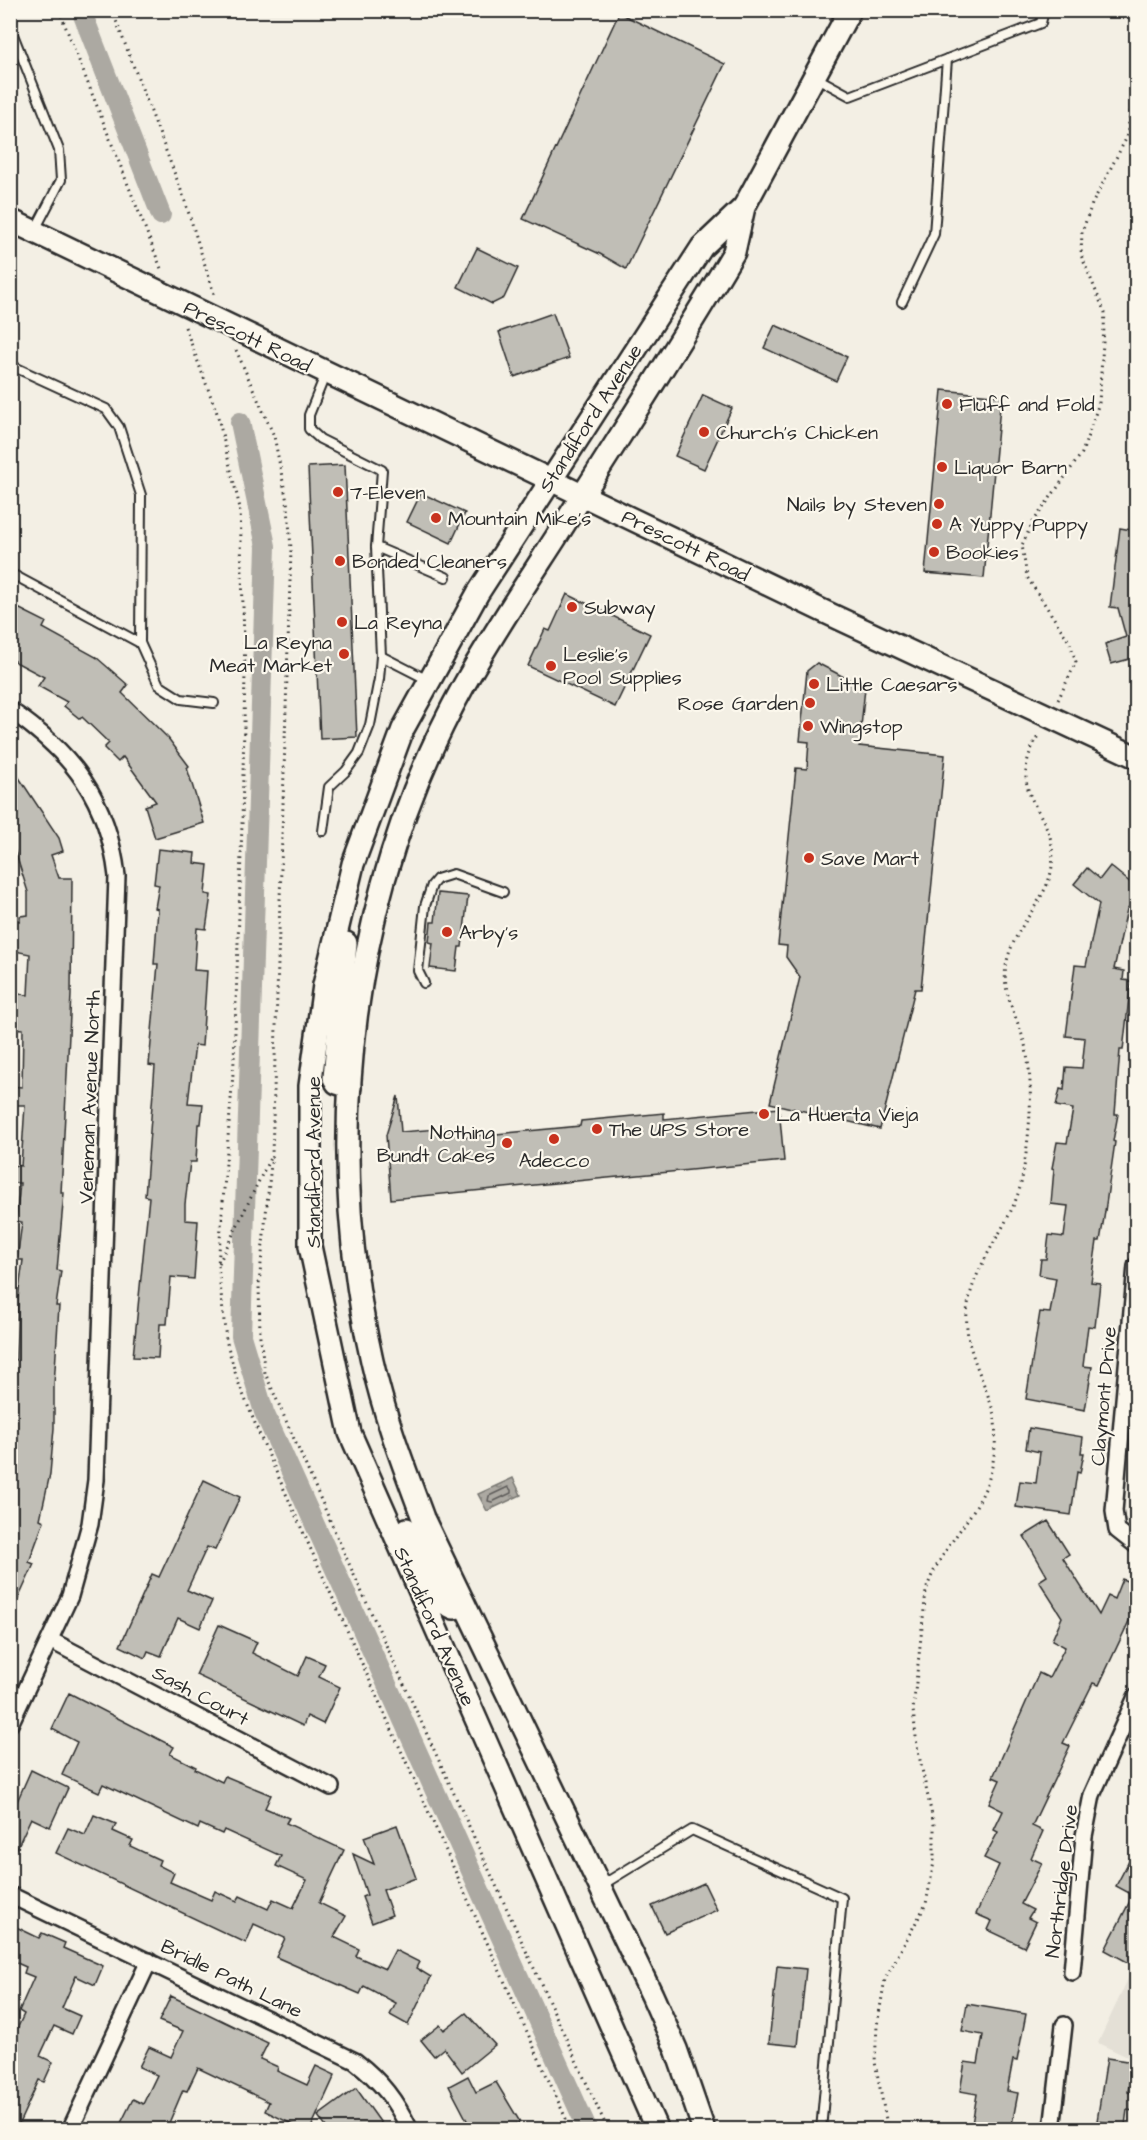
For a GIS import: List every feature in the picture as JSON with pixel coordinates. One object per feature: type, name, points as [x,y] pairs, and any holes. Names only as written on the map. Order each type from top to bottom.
[{"type":"main road","name":"Standiford Avenue","points":[[704,2130],[676,2049],[423,1518],[392,1432],[372,1363],[350,1216],[350,1087],[357,1012],[368,945],[384,882],[411,802],[463,686],[734,252],[744,207],[850,10]]},
{"type":"main road","name":"Standiford Avenue","points":[[657,2130],[351,1433],[310,1246],[310,1086],[324,985],[353,864],[381,782],[403,729],[478,593],[702,247],[744,207]]},
{"type":"main road","name":"Prescott Road","points":[[10,220],[224,325],[823,611],[1137,757]]},
{"type":"main road","points":[[342,909],[347,934],[334,1078],[337,1083],[350,1087]]},
{"type":"main road","points":[[369,1475],[395,1503],[441,1599],[454,1608],[464,1606]]},
{"type":"street","name":"Veneman Avenue North","points":[[10,710],[30,724],[64,755],[93,793],[114,847],[117,876],[99,1434],[90,1524],[70,1596],[10,1724]]},
{"type":"street","name":"Claymont Drive","points":[[1137,1266],[1114,1511],[1117,1530],[1137,1545]]},
{"type":"street","name":"Sash Court","points":[[51,1640],[332,1787]]},
{"type":"street","name":"Northridge Drive","points":[[1072,1972],[1084,1836],[1092,1795],[1137,1697]]},
{"type":"street","name":"Bridle Path Lane","points":[[10,1895],[355,2061],[375,2076],[390,2092],[410,2130]]},
{"type":"street","points":[[70,2130],[149,1961]]},
{"type":"street","points":[[1052,2130],[1064,2025]]},
{"type":"lane","points":[[815,77],[850,96],[1041,23],[1044,10]]},
{"type":"lane","points":[[10,27],[59,150],[61,180],[35,231]]},
{"type":"lane","points":[[902,302],[934,234],[947,59]]},
{"type":"lane","points":[[10,364],[105,409],[119,428],[141,495],[140,643],[159,685],[181,699],[213,703]]},
{"type":"lane","points":[[323,831],[329,787],[346,771],[359,753],[369,724],[381,656],[376,547],[382,470],[320,439],[309,429],[309,415],[326,373]]},
{"type":"lane","points":[[376,547],[446,577]]},
{"type":"lane","points":[[10,573],[140,643]]},
{"type":"lane","points":[[381,656],[428,680]]},
{"type":"lane","points":[[423,983],[418,971],[425,906],[432,885],[437,879],[453,874],[503,892]]},
{"type":"lane","points":[[599,1886],[692,1830],[842,1898],[821,2130]]},
{"type":"path","points":[[59,10],[173,299],[198,355],[217,413],[240,508],[245,684],[236,1014],[227,1183],[219,1264],[226,1340],[237,1380],[261,1438],[571,2130]]},
{"type":"path","points":[[112,10],[184,198],[224,325],[274,436],[288,507],[290,633],[272,1154],[259,1284],[260,1336],[266,1373],[363,1596],[608,2130]]},
{"type":"path","points":[[1066,686],[1076,662],[1070,643],[1027,577],[1022,545],[1033,522],[1082,453],[1099,403],[1105,313],[1081,255],[1082,232],[1092,204],[1127,137],[1137,69]]},
{"type":"path","points":[[888,2130],[875,2062],[877,2026],[885,1978],[926,1904],[934,1862],[934,1825],[917,1746],[913,1710],[926,1591],[932,1572],[978,1504],[990,1474],[995,1446],[993,1413],[967,1338],[968,1304],[977,1277],[1011,1215],[1022,1180],[1031,1107],[1027,1054],[1006,991],[1006,967],[1014,939],[1050,877],[1054,858],[1049,830],[1027,790],[1024,774],[1030,749]]},
{"type":"path","points":[[219,1264],[272,1154]]},
{"type":"shaded area","points":[[1136,1962],[1136,2061],[1098,2043]]},
{"type":"water","points":[[513,1478],[521,1495],[487,1511],[478,1494]]},
{"type":"building","points":[[619,13],[725,64],[626,269],[600,254],[523,219]]},
{"type":"building","points":[[477,248],[518,268],[504,298],[492,304],[458,287]]},
{"type":"building","points":[[553,313],[569,358],[514,377],[499,332]]},
{"type":"building","points":[[775,325],[847,357],[836,381],[764,348]]},
{"type":"building","points":[[942,390],[1001,396],[984,578],[925,573]]},
{"type":"building","name":"Church's Chicken","points":[[703,395],[732,408],[704,469],[675,456]]},
{"type":"building","points":[[345,465],[357,737],[320,739],[308,467]]},
{"type":"building","name":"Mountain Mike's","points":[[421,493],[465,513],[451,543],[407,522]]},
{"type":"building","points":[[1120,528],[1137,531],[1137,657],[1111,664],[1105,644],[1126,637],[1118,608],[1110,607]]},
{"type":"building","points":[[567,594],[650,634],[615,707],[528,666],[545,629],[550,631]]},
{"type":"building","points":[[14,606],[46,622],[43,628],[96,657],[128,685],[122,693],[168,738],[189,766],[187,768],[204,823],[155,838],[145,806],[156,802],[123,757],[118,762],[104,748],[109,743],[82,717],[80,719],[64,706],[67,702],[38,686],[44,677],[10,659],[10,614]]},
{"type":"building","points":[[817,663],[865,688],[859,746],[945,755],[921,989],[915,989],[880,1129],[770,1103],[800,977],[786,957],[787,946],[778,945],[796,768],[807,769],[809,742],[800,741],[807,671]]},
{"type":"building","points":[[10,764],[59,838],[63,851],[51,855],[59,878],[72,878],[71,995],[61,1193],[64,1193],[57,1270],[61,1271],[56,1306],[59,1306],[54,1428],[50,1474],[40,1519],[44,1521],[29,1562],[34,1564],[10,1617],[10,1448],[15,1378],[10,1378],[10,1360],[16,1360],[18,1298],[23,1260],[17,1260],[22,1222],[16,1221],[20,1183],[10,1183],[10,1165],[21,1166],[25,1105],[10,1105],[10,1086],[22,1087],[23,1029],[10,1028],[10,993],[28,995],[30,954],[10,950],[10,919],[20,921],[20,916],[28,915],[28,892],[10,836]]},
{"type":"building","points":[[158,849],[195,853],[194,863],[208,865],[205,894],[211,895],[206,929],[197,928],[194,970],[207,971],[202,1046],[195,1045],[188,1103],[203,1104],[201,1124],[198,1124],[196,1162],[190,1162],[185,1204],[185,1220],[198,1221],[194,1279],[171,1277],[167,1324],[160,1324],[158,1358],[133,1357],[149,1197],[145,1196],[155,1066],[149,1065],[158,964],[154,964],[158,909],[155,908],[159,885],[154,884]]},
{"type":"building","points":[[1110,866],[1137,888],[1137,897],[1127,909],[1114,969],[1124,971],[1123,980],[1131,981],[1123,1050],[1120,1050],[1115,1114],[1118,1114],[1113,1141],[1115,1142],[1104,1218],[1100,1241],[1097,1241],[1091,1282],[1100,1283],[1095,1327],[1088,1326],[1083,1366],[1092,1367],[1085,1410],[1026,1399],[1040,1312],[1050,1313],[1056,1278],[1039,1275],[1041,1259],[1046,1259],[1049,1235],[1064,1237],[1068,1206],[1051,1204],[1054,1169],[1052,1168],[1057,1142],[1067,1143],[1073,1109],[1056,1106],[1060,1089],[1064,1090],[1066,1067],[1082,1068],[1085,1038],[1066,1036],[1075,965],[1086,966],[1099,904],[1074,884],[1087,868],[1100,879]]},
{"type":"building","name":"Arby's","points":[[438,893],[468,896],[462,947],[459,947],[456,971],[430,968],[433,943],[429,942],[431,922],[435,922]]},
{"type":"building","points":[[398,1096],[401,1132],[463,1127],[464,1137],[580,1126],[581,1121],[664,1113],[664,1119],[779,1108],[784,1161],[391,1199],[386,1135]]},
{"type":"building","points":[[1029,1428],[1083,1437],[1081,1453],[1084,1453],[1080,1473],[1077,1472],[1071,1515],[1016,1507],[1020,1481],[1036,1483],[1040,1452],[1026,1449]]},
{"type":"building","points":[[204,1480],[240,1497],[215,1550],[207,1547],[187,1590],[212,1601],[200,1628],[178,1618],[161,1656],[148,1651],[145,1658],[120,1646],[152,1574],[159,1577]]},
{"type":"building","points":[[1048,1521],[1069,1554],[1063,1558],[1099,1615],[1108,1596],[1114,1599],[1122,1579],[1137,1585],[1137,1604],[1099,1685],[1093,1683],[1063,1743],[1070,1746],[1032,1826],[1043,1831],[1031,1858],[1042,1863],[1021,1904],[1033,1910],[1028,1918],[1036,1922],[1024,1947],[988,1930],[992,1921],[976,1914],[999,1865],[984,1858],[998,1832],[994,1830],[1003,1811],[989,1804],[1000,1780],[993,1777],[1039,1673],[1049,1678],[1065,1647],[1052,1640],[1062,1617],[1039,1581],[1047,1576],[1024,1536]]},
{"type":"building","points":[[219,1625],[257,1642],[252,1653],[298,1676],[307,1656],[325,1664],[319,1677],[340,1687],[323,1724],[307,1716],[303,1726],[196,1675]]},
{"type":"building","points":[[69,1693],[174,1747],[170,1754],[196,1767],[195,1769],[222,1782],[225,1776],[271,1795],[265,1808],[289,1818],[286,1823],[344,1850],[319,1903],[346,1916],[334,1937],[359,1949],[356,1956],[385,1969],[395,1950],[419,1962],[416,1968],[431,1977],[408,2025],[390,2015],[396,2003],[364,1986],[360,1994],[276,1957],[285,1938],[254,1924],[246,1943],[56,1853],[68,1828],[85,1835],[94,1815],[116,1824],[113,1831],[133,1840],[130,1846],[160,1860],[158,1865],[174,1873],[170,1882],[211,1900],[215,1891],[237,1901],[240,1896],[268,1909],[273,1899],[293,1908],[307,1880],[276,1866],[281,1856],[224,1830],[222,1834],[200,1824],[198,1829],[103,1784],[99,1792],[62,1775],[77,1742],[52,1729]]},
{"type":"building","points":[[31,1770],[68,1788],[50,1827],[31,1818],[10,1863],[10,1803],[15,1806]]},
{"type":"building","points":[[397,1825],[416,1878],[383,1890],[392,1915],[372,1923],[362,1897],[367,1895],[353,1854],[374,1864],[364,1837]]},
{"type":"building","points":[[1137,1846],[1137,1953],[1131,1964],[1105,1950],[1133,1895],[1116,1886]]},
{"type":"building","points":[[704,1883],[717,1910],[665,1933],[652,1906]]},
{"type":"building","points":[[10,1924],[39,1938],[42,1933],[65,1943],[63,1948],[103,1966],[95,1985],[76,1976],[62,2008],[80,2016],[72,2034],[54,2026],[40,2056],[53,2062],[44,2082],[39,2080],[16,2130],[10,2130],[10,2044],[24,2014],[19,2011],[34,1977],[24,1973],[26,1967],[10,1960]]},
{"type":"building","points":[[777,1966],[806,1969],[798,2046],[769,2043]]},
{"type":"building","points":[[171,1996],[268,2043],[260,2059],[278,2067],[277,2071],[307,2085],[316,2066],[335,2075],[310,2130],[304,2130],[265,2111],[269,2102],[198,2068],[187,2091],[183,2090],[166,2130],[123,2130],[125,2125],[121,2123],[133,2099],[143,2104],[157,2075],[139,2067],[149,2047],[171,2057],[183,2031],[159,2021]]},
{"type":"building","points":[[967,2004],[1026,2014],[1017,2061],[1013,2060],[1007,2091],[1018,2093],[1011,2130],[971,2130],[977,2094],[960,2091],[965,2062],[978,2064],[983,2035],[962,2031]]},
{"type":"building","points":[[466,2013],[495,2045],[462,2072],[444,2048],[434,2056],[421,2040],[440,2025],[444,2030]]},
{"type":"building","points":[[1107,2058],[1133,2062],[1128,2092],[1137,2095],[1134,2111],[1127,2110],[1125,2125],[1097,2121]]},
{"type":"building","points":[[468,2076],[476,2092],[496,2082],[520,2122],[506,2130],[472,2130],[449,2086]]},
{"type":"building","points":[[356,2088],[386,2130],[328,2130],[318,2116]]},
{"type":"waterway","points":[[81,10],[161,215]]},
{"type":"waterway","points":[[240,422],[266,546],[241,1336],[264,1412],[588,2130]]},
{"type":"place","name":"Fluff and Fold","points":[[947,404]]},
{"type":"place","name":"Church's Chicken","points":[[704,432]]},
{"type":"place","name":"Liquor Barn","points":[[942,467]]},
{"type":"place","name":"7-Eleven","points":[[338,492]]},
{"type":"place","name":"Nails by Steven","points":[[939,504]]},
{"type":"place","name":"Mountain Mike's","points":[[436,518]]},
{"type":"place","name":"A Yuppy Puppy","points":[[937,524]]},
{"type":"place","name":"Bookies","points":[[934,552]]},
{"type":"place","name":"Bonded Cleaners","points":[[340,561]]},
{"type":"place","name":"Subway","points":[[572,607]]},
{"type":"place","name":"La Reyna","points":[[342,622]]},
{"type":"place","name":"La Reyna Meat Market","points":[[344,654]]},
{"type":"place","name":"Leslie's Pool Supplies","points":[[551,666]]},
{"type":"place","name":"Little Caesars","points":[[814,684]]},
{"type":"place","name":"Rose Garden","points":[[810,703]]},
{"type":"place","name":"Wingstop","points":[[808,726]]},
{"type":"place","name":"Save Mart","points":[[809,858]]},
{"type":"place","name":"Arby's","points":[[447,932]]},
{"type":"place","name":"La Huerta Vieja","points":[[764,1114]]},
{"type":"place","name":"The UPS Store","points":[[597,1129]]},
{"type":"place","name":"Adecco","points":[[554,1139]]},
{"type":"place","name":"Nothing Bundt Cakes","points":[[507,1143]]}]
